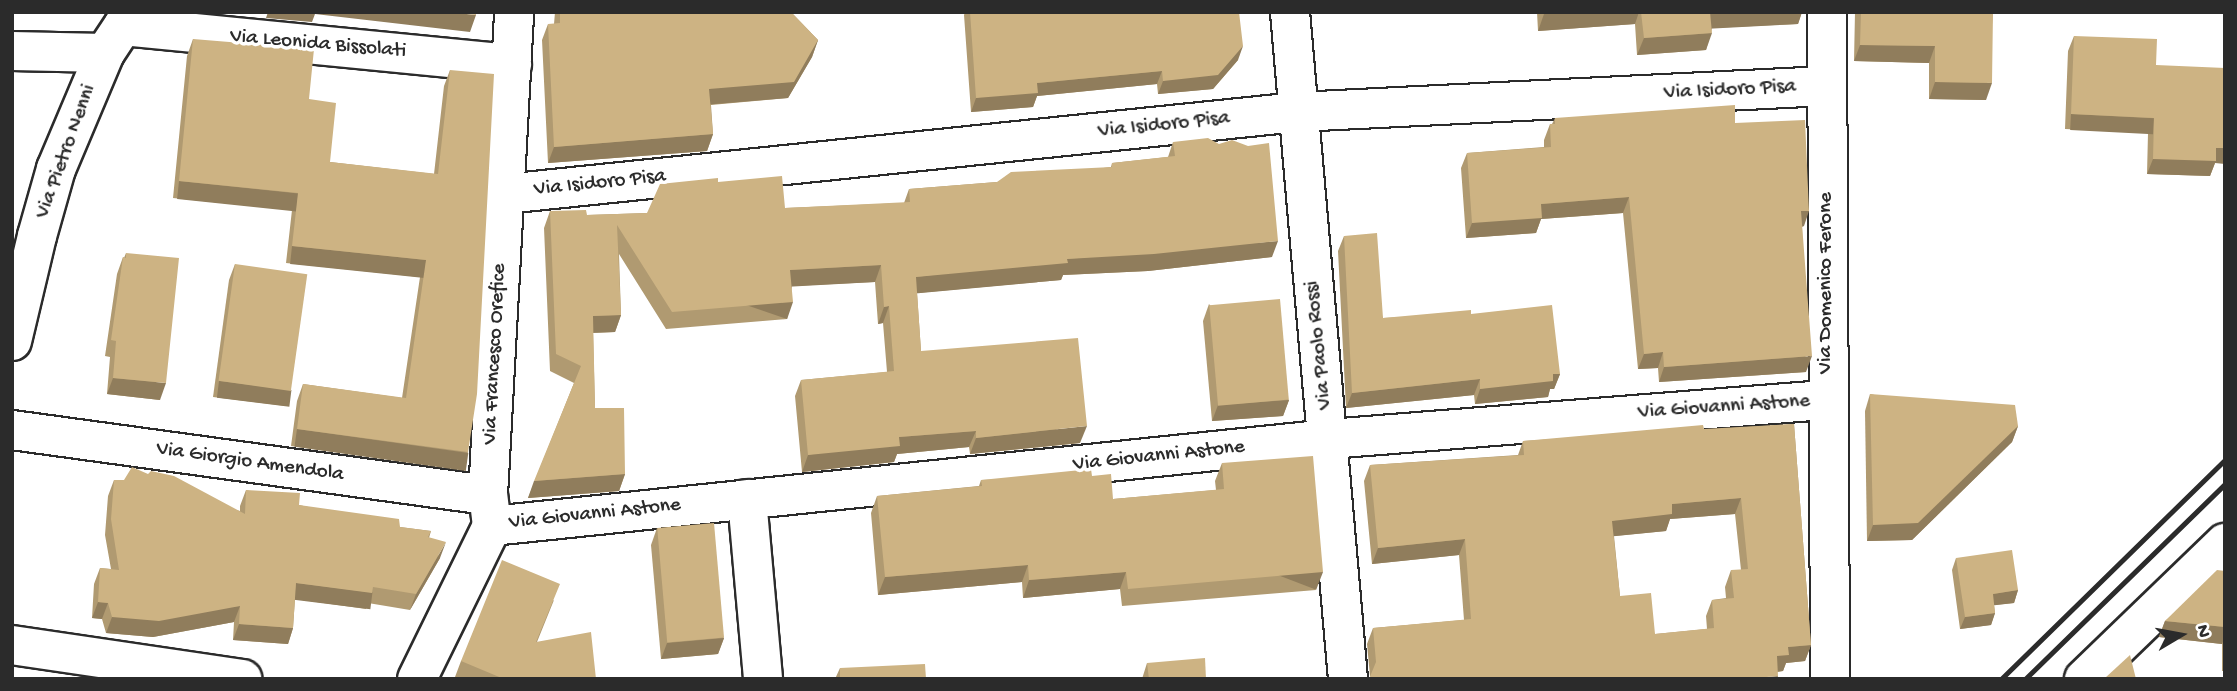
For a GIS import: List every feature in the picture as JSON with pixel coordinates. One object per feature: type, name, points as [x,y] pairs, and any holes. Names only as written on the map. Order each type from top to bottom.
[{"type":"street","name":"Via Francesco Orefice","points":[[418,679],[490,511],[514,12]]},
{"type":"street","name":"Via Paolo Rossi","points":[[1290,12],[1348,679]]},
{"type":"street","name":"Via Domenico Ferone","points":[[1827,12],[1830,679]]},
{"type":"street","name":"Via Leonida Bissolati","points":[[12,51],[120,30],[512,64]]},
{"type":"street","name":"Via Pietro Nenni","points":[[12,341],[37,236],[57,169],[120,30]]},
{"type":"street","name":"Via Isidoro Pisa","points":[[505,194],[1297,112],[1826,86]]},
{"type":"street","name":"Via Giovanni Astone","points":[[490,511],[747,499],[1329,439],[1827,400]]},
{"type":"street","name":"Via Giorgio Amendola","points":[[12,430],[490,511]]},
{"type":"street","points":[[747,499],[763,679]]},
{"type":"street","points":[[2084,679],[2218,558]]},
{"type":"street","points":[[12,645],[243,679]]},
{"type":"building","points":[[448,12],[476,12],[476,15]]},
{"type":"building","points":[[560,12],[791,12],[818,40],[794,82],[709,89],[713,134],[554,147],[548,24],[560,23]]},
{"type":"building","points":[[970,12],[1239,12],[1243,46],[1218,75],[1163,81],[1162,71],[1037,83],[1038,93],[976,98]]},
{"type":"building","points":[[1641,12],[1710,12],[1712,33],[1644,38]]},
{"type":"building","points":[[1861,12],[1993,12],[1992,83],[1935,82],[1935,46],[1860,45]]},
{"type":"building","points":[[2074,36],[2157,39],[2156,65],[2225,68],[2225,148],[2216,148],[2216,161],[2153,159],[2154,118],[2071,114]]},
{"type":"building","points":[[193,39],[314,49],[309,99],[336,103],[330,162],[438,174],[450,70],[494,74],[477,394],[468,452],[297,429],[303,384],[406,398],[426,260],[292,246],[298,193],[179,181]]},
{"type":"building","points":[[1735,105],[1735,123],[1805,120],[1809,211],[1801,211],[1812,356],[1664,367],[1663,352],[1644,354],[1629,197],[1541,204],[1542,218],[1472,223],[1467,153],[1551,147],[1550,124],[1555,124],[1555,118]]},
{"type":"building","points":[[1208,138],[1219,144],[1232,140],[1248,146],[1269,143],[1278,241],[1154,254],[1067,259],[1068,263],[916,277],[921,351],[1078,338],[1087,426],[976,438],[976,431],[899,437],[900,446],[808,455],[801,380],[894,371],[889,306],[884,307],[881,265],[790,270],[793,302],[672,312],[617,225],[621,315],[593,316],[595,408],[624,408],[625,474],[534,481],[581,366],[556,354],[550,211],[586,210],[587,215],[647,213],[660,184],[718,178],[718,182],[782,176],[785,208],[910,202],[909,189],[997,182],[1011,172],[1112,167],[1112,163],[1175,156],[1173,142]]},
{"type":"building","points":[[1377,233],[1383,318],[1471,310],[1471,314],[1552,305],[1560,374],[1553,374],[1553,381],[1480,389],[1480,379],[1352,393],[1344,236]]},
{"type":"building","points":[[126,253],[179,258],[166,383],[113,378],[116,341],[111,340],[123,257],[126,258]]},
{"type":"building","points":[[235,264],[307,274],[291,391],[219,381]]},
{"type":"building","points":[[1280,299],[1289,400],[1218,406],[1209,305]]},
{"type":"building","points":[[1870,394],[2015,405],[2018,426],[1918,523],[1873,525]]},
{"type":"building","points":[[1794,424],[1811,645],[1788,647],[1789,655],[1777,656],[1778,676],[1744,679],[1369,679],[1376,662],[1373,628],[1471,619],[1465,539],[1378,548],[1370,465],[1524,455],[1523,441],[1703,425],[1704,429]],"holes":[[[1741,498],[1748,569],[1731,570],[1734,598],[1712,600],[1714,628],[1655,634],[1651,593],[1620,596],[1612,521],[1672,514],[1672,504]]]},
{"type":"building","points":[[1313,456],[1323,572],[1128,589],[1126,572],[1029,580],[1028,565],[885,577],[877,496],[982,486],[981,480],[1091,469],[1092,476],[1111,474],[1113,499],[1224,489],[1222,463]]},
{"type":"building","points":[[132,467],[148,474],[151,471],[174,476],[245,514],[246,490],[300,493],[299,505],[399,519],[400,527],[431,531],[428,537],[446,542],[416,594],[373,587],[372,593],[296,583],[293,628],[239,624],[240,606],[159,621],[112,617],[108,603],[98,602],[100,568],[119,570],[111,519],[114,480],[124,480]]},
{"type":"building","points":[[714,523],[724,638],[667,643],[657,528]]},
{"type":"building","points":[[2012,550],[2018,590],[1993,594],[1995,613],[1965,617],[1956,558]]},
{"type":"building","points":[[502,560],[560,584],[536,642],[591,632],[596,679],[504,679],[461,661]]},
{"type":"building","points":[[2217,570],[2225,571],[2225,627],[2165,621]]},
{"type":"building","points":[[2130,655],[2136,679],[2104,679],[2105,678]]},
{"type":"building","points":[[1205,658],[1206,679],[1149,679],[1147,663]]},
{"type":"building","points":[[925,664],[926,679],[840,679],[840,668]]},
{"type":"railway","points":[[2001,679],[2225,460]]},
{"type":"railway","points":[[2025,679],[2225,484]]}]
